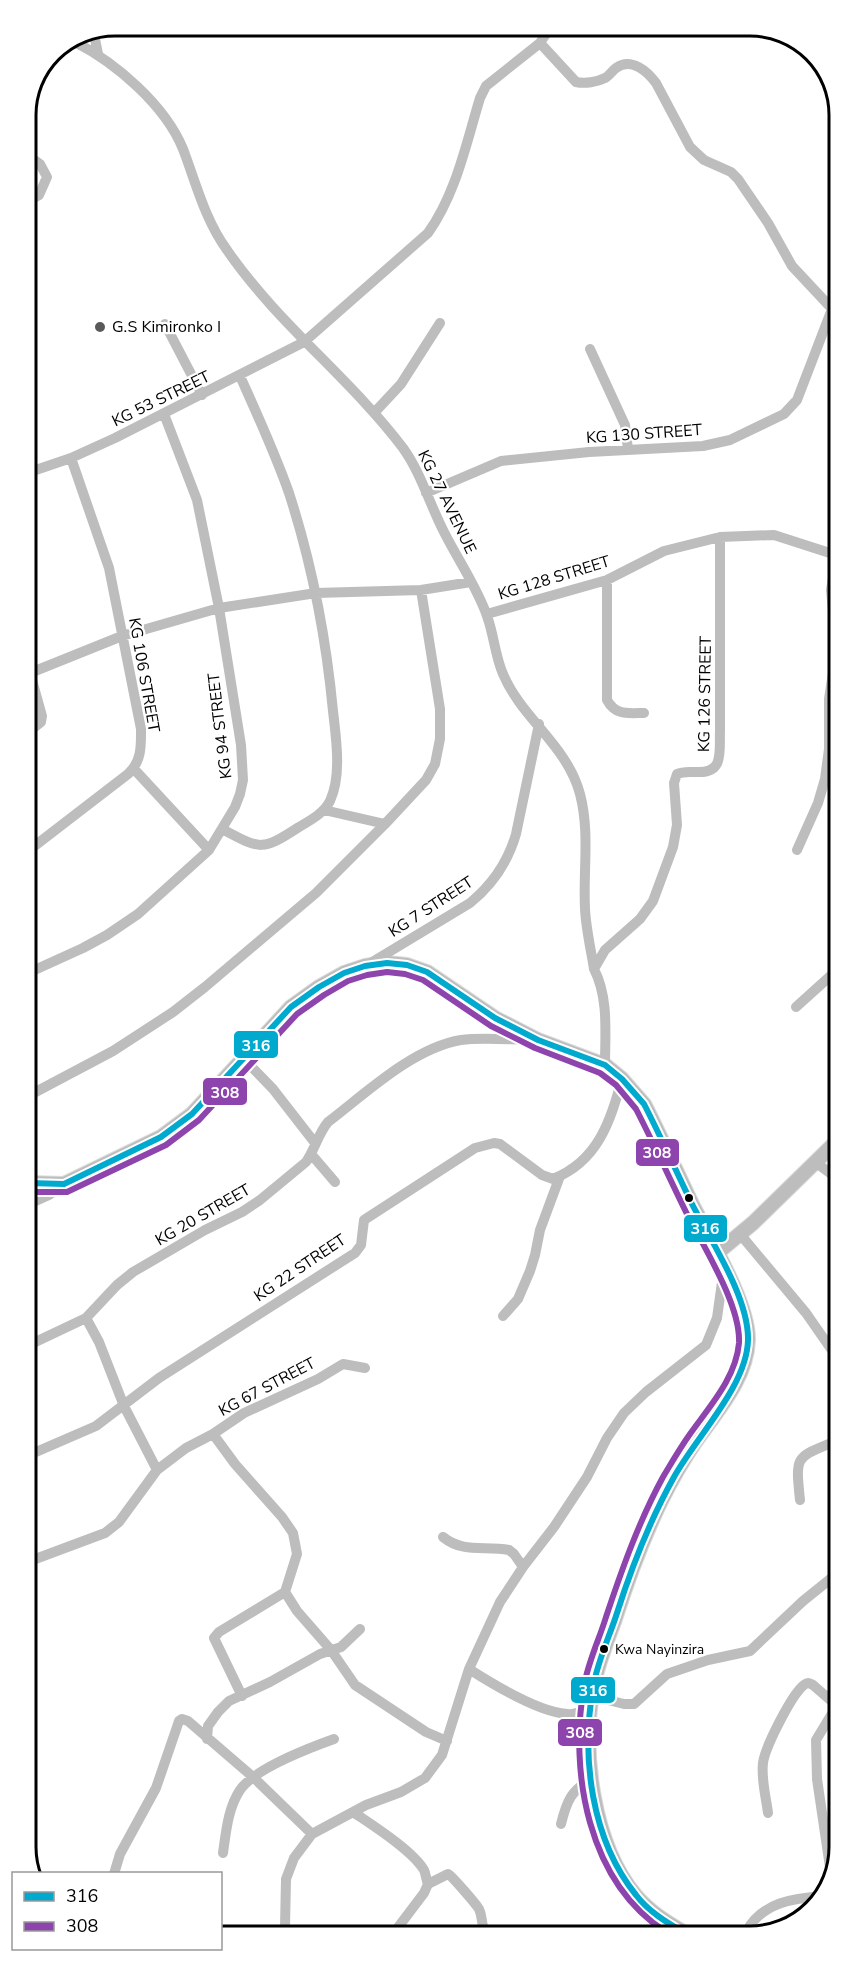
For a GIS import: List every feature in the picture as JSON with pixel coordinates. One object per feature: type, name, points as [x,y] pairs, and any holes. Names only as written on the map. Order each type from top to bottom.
[{"type":"main road","points":[[36,1184],[64,1184],[161,1137],[192,1114],[291,1007],[344,973],[365,966],[387,963],[407,965],[427,972],[495,1018],[538,1040],[605,1065],[622,1079],[644,1104],[747,1318],[748,1340],[745,1362],[735,1384],[690,1451],[661,1501],[625,1589],[605,1646],[591,1703],[588,1730],[595,1806],[606,1840],[635,1894],[661,1920],[672,1926]]},
{"type":"main road","points":[[717,1253],[829,1149]]},
{"type":"street","name":"KG 53 STREET","points":[[36,470],[71,458],[164,414],[304,342],[428,233],[441,216],[449,199],[480,98],[486,86],[540,43],[545,36]]},
{"type":"street","points":[[95,39],[98,54]]},
{"type":"street","points":[[540,43],[576,82],[586,83],[603,79],[615,68],[625,65],[635,65],[650,75],[690,147],[705,160],[731,172],[768,223],[792,266],[829,305]]},
{"type":"street","name":"KG 27 AVENUE","points":[[80,45],[98,54],[137,88],[171,126],[224,246],[243,273],[304,342],[374,413],[410,459],[487,614],[501,672],[523,708],[539,724],[570,767],[581,798],[586,828],[585,911],[594,969],[605,1009],[605,1065]]},
{"type":"street","points":[[36,161],[47,177],[39,195],[36,197]]},
{"type":"street","name":"KG 130 STREET","points":[[426,493],[501,461],[703,446],[730,440],[792,408],[802,390],[829,322]]},
{"type":"street","points":[[374,413],[402,384],[440,323]]},
{"type":"street","points":[[165,324],[202,395]]},
{"type":"street","points":[[590,349],[625,425],[628,450]]},
{"type":"street","points":[[222,829],[250,844],[262,847],[273,843],[324,810],[331,799],[337,768],[330,676],[316,593],[289,494],[274,452],[240,375]]},
{"type":"street","name":"KG 94 STREET","points":[[36,969],[83,948],[130,919],[209,850],[236,807],[240,794],[243,780],[241,745],[219,608],[197,500],[164,414]]},
{"type":"street","name":"KG 106 STREET","points":[[71,458],[109,568],[141,729],[139,759],[134,769]]},
{"type":"street","name":"KG 128 STREET","points":[[487,614],[607,580],[664,551],[720,537],[774,535],[829,553]]},
{"type":"street","name":"KG 126 STREET","points":[[594,969],[605,950],[640,919],[653,901],[670,856],[677,825],[674,783],[677,774],[706,773],[715,768],[718,761],[720,537]]},
{"type":"street","points":[[607,580],[608,700],[618,713],[644,713]]},
{"type":"street","points":[[36,665],[122,636],[219,608],[316,593],[421,590],[471,582]]},
{"type":"street","points":[[36,1092],[113,1052],[173,1012],[205,987],[315,892],[385,824],[426,780],[435,764],[440,739],[440,709],[421,590]]},
{"type":"street","points":[[36,693],[42,716],[41,722],[36,726]]},
{"type":"street","points":[[797,850],[818,803],[825,779],[829,749],[829,699]]},
{"type":"street","name":"KG 7 STREET","points":[[365,966],[470,903],[497,876],[513,845],[539,724]]},
{"type":"street","points":[[36,845],[134,769],[209,850]]},
{"type":"street","points":[[324,810],[385,824]]},
{"type":"street","points":[[796,1007],[829,977]]},
{"type":"street","name":"KG 20 STREET","points":[[36,1342],[86,1318],[117,1285],[133,1272],[260,1200],[298,1169],[313,1149],[328,1122],[392,1073],[422,1054],[459,1040],[538,1040]]},
{"type":"street","points":[[244,1059],[273,1089],[335,1182]]},
{"type":"street","points":[[503,1316],[518,1299],[530,1271],[540,1230],[560,1176],[576,1165],[596,1145],[611,1119],[622,1079]]},
{"type":"street","name":"KG 22 STREET","points":[[36,1452],[96,1426],[152,1383],[355,1253],[361,1245],[364,1220],[475,1148],[494,1143],[500,1144],[542,1175],[553,1179],[560,1176]]},
{"type":"street","points":[[815,1162],[829,1172]]},
{"type":"street","points":[[36,1201],[64,1184]]},
{"type":"street","points":[[740,1234],[806,1313],[829,1346]]},
{"type":"street","points":[[285,1926],[286,1879],[294,1858],[312,1834],[366,1805],[401,1792],[425,1778],[442,1755],[470,1669],[500,1602],[523,1567],[560,1519],[624,1413],[646,1392],[706,1345],[717,1318],[724,1269]]},
{"type":"street","points":[[86,1318],[99,1342],[124,1406],[157,1470]]},
{"type":"street","name":"KG 67 STREET","points":[[36,1559],[105,1533],[119,1522],[157,1470],[186,1448],[213,1434],[244,1413],[318,1379],[343,1364],[365,1368]]},
{"type":"street","points":[[213,1434],[235,1464],[282,1517],[293,1533],[297,1554],[285,1592],[219,1632],[214,1638],[242,1696]]},
{"type":"street","points":[[800,1500],[797,1468],[799,1461],[807,1454],[829,1444]]},
{"type":"street","points":[[443,1537],[453,1545],[463,1548],[509,1550],[523,1567]]},
{"type":"street","points":[[470,1669],[504,1691],[549,1710],[568,1714],[591,1703],[634,1704],[666,1674],[708,1660],[750,1651],[829,1580]]},
{"type":"street","points":[[285,1592],[297,1611],[331,1650],[349,1677],[366,1694],[426,1732],[447,1741]]},
{"type":"street","points":[[207,1739],[208,1726],[229,1701],[320,1654],[341,1647],[360,1629]]},
{"type":"street","points":[[768,1813],[762,1772],[772,1735],[804,1685],[808,1683],[813,1685],[829,1698]]},
{"type":"street","points":[[828,1854],[817,1779],[816,1740],[829,1718]]},
{"type":"street","points":[[115,1872],[120,1854],[156,1788],[180,1721],[185,1719],[253,1777],[312,1834]]},
{"type":"street","points":[[223,1853],[233,1804],[240,1790],[253,1777],[310,1747],[334,1739]]},
{"type":"street","points":[[561,1824],[564,1811],[575,1789],[592,1778]]},
{"type":"street","points":[[352,1812],[409,1854],[424,1871],[428,1884]]},
{"type":"street","points":[[399,1926],[424,1893],[428,1884],[448,1874],[478,1906],[482,1926]]},
{"type":"street","points":[[750,1926],[753,1920],[777,1904],[796,1898],[811,1897]]},
{"type":"street","points":[[656,1926],[661,1920]]},
{"type":"transit line","name":"316","points":[[36,1183],[64,1184],[161,1137],[192,1114],[291,1007],[344,973],[365,966],[387,963],[407,965],[427,972],[495,1018],[538,1040],[605,1065],[622,1079],[644,1104],[736,1288],[747,1324],[748,1340],[739,1375],[730,1393],[683,1462],[657,1510],[629,1578],[597,1669],[593,1688],[588,1742],[589,1769],[599,1823],[621,1873],[636,1895],[658,1916],[674,1926]]},
{"type":"transit line","name":"308","points":[[36,1192],[67,1192],[166,1145],[199,1120],[297,1014],[348,981],[367,975],[387,972],[405,974],[423,980],[491,1026],[535,1048],[600,1073],[616,1085],[636,1109],[719,1274],[734,1310],[739,1343],[737,1356],[727,1380],[676,1455],[646,1511],[618,1581],[584,1686],[580,1719],[580,1754],[583,1789],[590,1823],[602,1855],[618,1885],[639,1911],[658,1926]]},
{"type":"place","name":"G.S Kimironko I","points":[[100,327]]},
{"type":"place","name":"Kwa Nayinzira","points":[[604,1649]]}]
